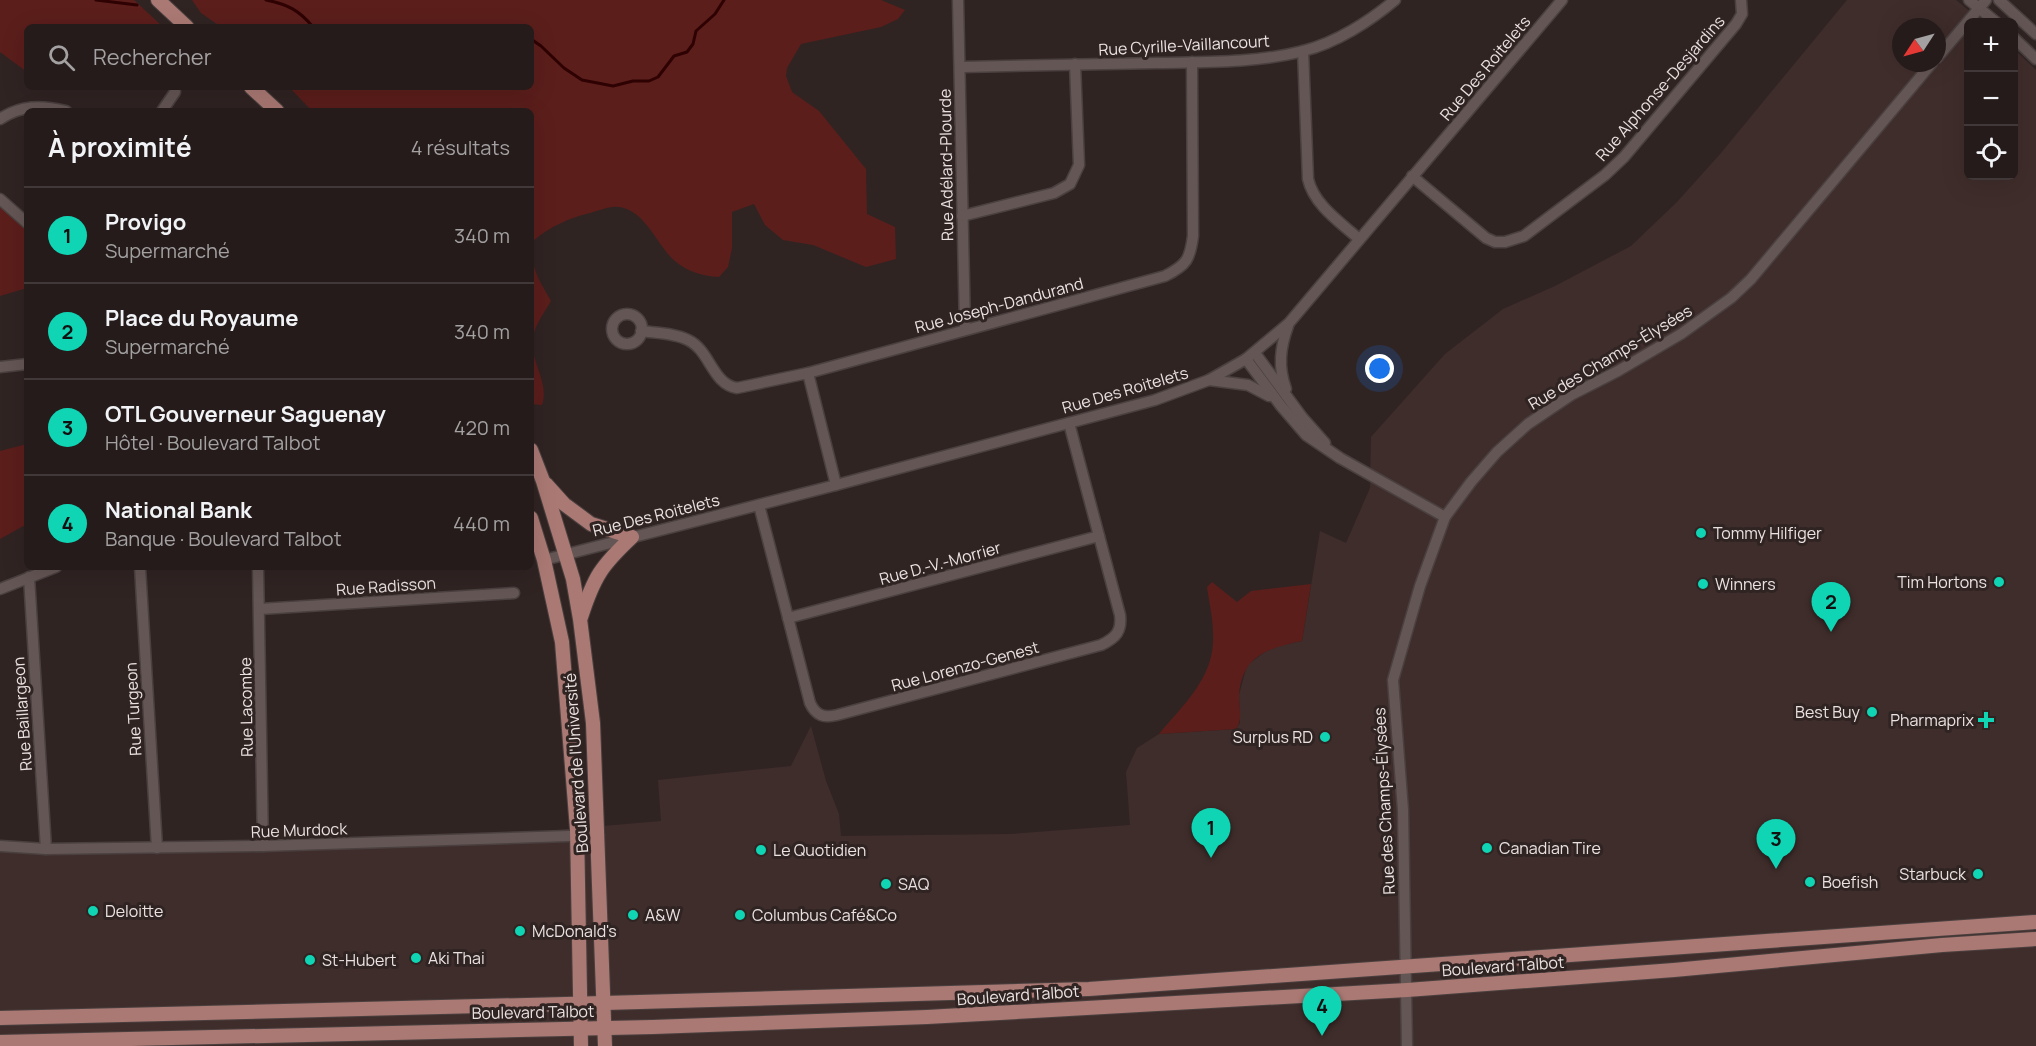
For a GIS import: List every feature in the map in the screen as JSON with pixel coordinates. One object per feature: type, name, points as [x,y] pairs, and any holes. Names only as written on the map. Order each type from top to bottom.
[{"type":"main road","points":[[158,0],[184,24]]},
{"type":"main road","points":[[254,90],[274,108]]},
{"type":"main road","name":"Boulevard de l'Université","points":[[534,458],[566,553],[580,619],[593,723],[599,834],[605,1046]]},
{"type":"main road","points":[[543,481],[564,504],[591,524],[632,537],[608,559],[592,582],[580,619]]},
{"type":"main road","name":"Boulevard de l'Université","points":[[534,528],[544,560],[562,642],[577,835],[581,1046]]},
{"type":"main road","name":"Boulevard Talbot","points":[[0,1018],[1089,989],[2036,922]]},
{"type":"main road","name":"Boulevard Talbot","points":[[0,1042],[653,1027],[927,1017],[1407,990],[2036,939]]},
{"type":"street","name":"Rue Adélard-Plourde","points":[[958,0],[965,329]]},
{"type":"street","name":"Rue Cyrille-Vaillancourt","points":[[960,67],[1192,62],[1271,57],[1303,51],[1333,39],[1359,25],[1395,0]]},
{"type":"street","name":"Rue Des Roitelets","points":[[544,560],[1155,400],[1209,380],[1251,356],[1289,323],[1562,0]]},
{"type":"street","name":"Rue Alphonse-Desjardins","points":[[1412,176],[1486,238],[1505,243],[1524,237],[1605,175],[1624,157],[1736,24],[1742,14],[1741,0]]},
{"type":"street","points":[[1969,0],[1983,4],[1992,18]]},
{"type":"street","points":[[1999,0],[2036,34]]},
{"type":"street","points":[[1946,47],[1983,4]]},
{"type":"street","points":[[2018,43],[2036,59]]},
{"type":"street","points":[[1303,51],[1310,188],[1322,206],[1359,239]]},
{"type":"street","name":"Rue Joseph-Dandurand","points":[[641,331],[687,339],[702,351],[722,382],[729,387],[745,387],[808,373],[1165,276],[1186,262],[1191,253],[1193,236],[1192,62]]},
{"type":"street","points":[[962,216],[1054,193],[1070,184],[1079,165],[1075,64]]},
{"type":"street","name":"Rue des Champs-Élysées","points":[[1407,1046],[1403,810],[1393,680],[1420,586],[1445,517],[1497,452],[1528,424],[1571,395],[1618,371],[1681,334],[1744,286],[1924,72]]},
{"type":"street","points":[[164,108],[175,92]]},
{"type":"street","points":[[30,108],[47,106],[55,108]]},
{"type":"street","points":[[0,119],[14,110],[24,109]]},
{"type":"street","points":[[0,198],[24,220]]},
{"type":"street","points":[[1286,404],[1280,356],[1289,323]]},
{"type":"street","points":[[1251,356],[1306,435],[1340,458],[1445,517]]},
{"type":"street","points":[[0,367],[24,364]]},
{"type":"street","points":[[808,373],[836,485]]},
{"type":"street","points":[[1209,380],[1248,385],[1286,404]]},
{"type":"street","name":"Rue Lorenzo-Genest","points":[[759,505],[813,710],[819,715],[828,717],[849,712],[1090,648],[1112,640],[1118,633],[1121,625],[1100,536],[1069,423]]},
{"type":"street","name":"Rue D.-V.-Morrier","points":[[788,618],[1100,536]]},
{"type":"street","points":[[0,589],[49,570]]},
{"type":"street","name":"Rue Turgeon","points":[[140,570],[157,848]]},
{"type":"street","name":"Rue Lacombe","points":[[258,570],[263,846]]},
{"type":"street","name":"Rue Baillargeon","points":[[29,578],[46,849]]},
{"type":"street","name":"Rue Radisson","points":[[260,609],[514,593]]},
{"type":"street","name":"Rue Murdock","points":[[0,846],[46,849],[263,846],[599,834]]},
{"type":"shaded area","points":[[0,0],[134,0],[160,24],[24,24],[24,70],[0,52]]},
{"type":"shaded area","points":[[192,0],[881,0],[905,10],[898,19],[881,27],[801,44],[787,68],[786,76],[792,92],[819,111],[866,169],[867,214],[895,227],[896,259],[866,267],[813,245],[783,240],[765,225],[754,204],[732,212],[732,248],[728,267],[719,277],[691,271],[676,262],[641,219],[633,212],[623,208],[609,207],[567,220],[534,240],[534,108],[309,108],[292,90],[534,90],[534,24],[217,24],[201,13]]},
{"type":"shaded area","points":[[1847,0],[1956,0],[1978,18],[1964,18],[1964,180],[2018,180],[2018,53],[2036,70],[2036,1046],[0,1046],[0,846],[463,838],[661,821],[658,780],[791,766],[811,726],[826,781],[839,814],[841,836],[1011,834],[1130,825],[1126,772],[1137,748],[1159,734],[1236,729],[1240,723],[1239,695],[1247,665],[1272,647],[1302,641],[1320,531],[1346,543],[1370,488],[1371,437],[1445,354],[1503,309],[1555,286],[1631,246],[1677,202],[1721,153]]},
{"type":"shaded area","points":[[0,206],[24,221],[24,289],[0,296]]},
{"type":"shaded area","points":[[534,266],[551,301],[534,334]]},
{"type":"shaded area","points":[[534,356],[544,390],[542,405],[534,404]]},
{"type":"shaded area","points":[[24,445],[24,526],[0,539],[0,451]]},
{"type":"shaded area","points":[[1212,582],[1237,602],[1251,591],[1311,584],[1302,641],[1268,651],[1251,663],[1241,683],[1240,718],[1236,729],[1159,734],[1188,700],[1204,676],[1209,663],[1213,648],[1213,633],[1207,587]]},
{"type":"waterway","points":[[96,0],[137,5]]},
{"type":"waterway","points":[[266,0],[292,9],[310,24]]},
{"type":"waterway","points":[[534,41],[564,68],[582,80],[613,86],[633,81],[649,81],[658,77],[674,56],[687,52],[693,44],[696,31],[715,14],[724,0]]},
{"type":"place","name":"Tommy Hilfiger","points":[[1701,533]]},
{"type":"place","name":"Tim Hortons","points":[[1999,582]]},
{"type":"place","name":"Winners","points":[[1703,584]]},
{"type":"place","name":"Place du Royaume","points":[[1831,632]]},
{"type":"place","name":"Best Buy","points":[[1872,712]]},
{"type":"place","name":"Pharmaprix","points":[[1986,720]]},
{"type":"place","name":"Surplus RD","points":[[1325,737]]},
{"type":"place","name":"Canadian Tire","points":[[1487,848]]},
{"type":"place","name":"Le Quotidien","points":[[761,850]]},
{"type":"place","name":"Provigo","points":[[1211,858]]},
{"type":"place","name":"OTL Gouverneur Saguenay","points":[[1776,869]]},
{"type":"place","name":"Starbuck","points":[[1978,874]]},
{"type":"place","name":"Boefish","points":[[1810,882]]},
{"type":"place","name":"SAQ","points":[[886,884]]},
{"type":"place","name":"Deloitte","points":[[93,911]]},
{"type":"place","name":"A&W","points":[[633,915]]},
{"type":"place","name":"Columbus Café&Co","points":[[740,915]]},
{"type":"place","name":"McDonald's","points":[[520,931]]},
{"type":"place","name":"Aki Thai","points":[[416,958]]},
{"type":"place","name":"St-Hubert","points":[[310,960]]},
{"type":"place","name":"National Bank","points":[[1322,1036]]}]
